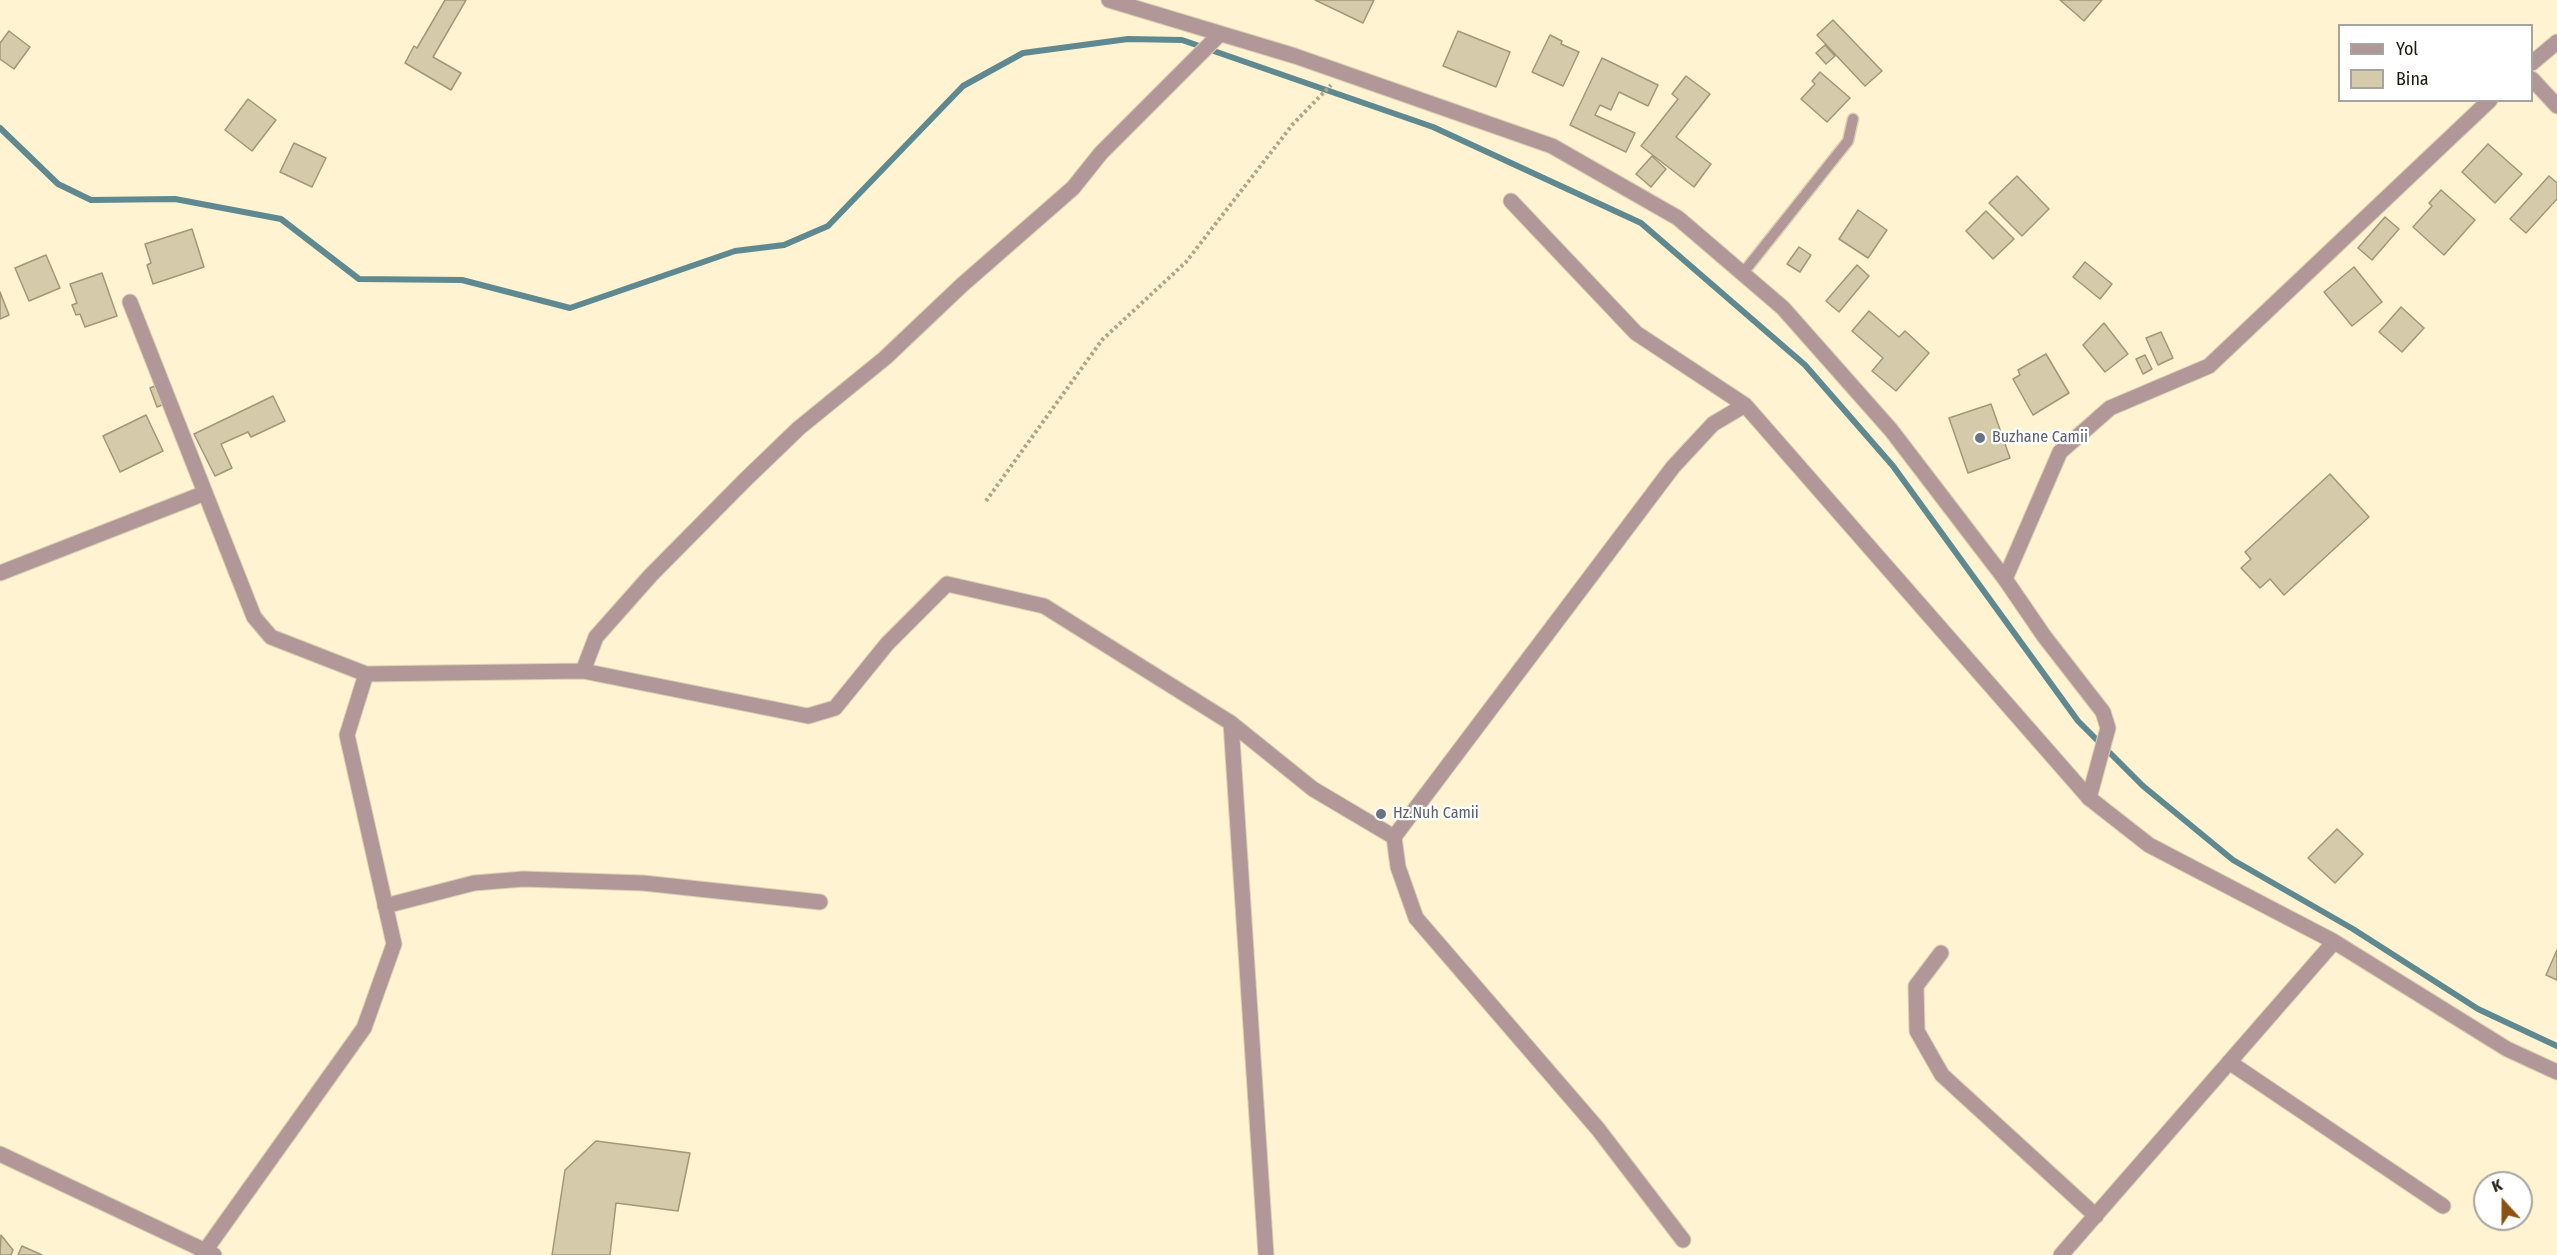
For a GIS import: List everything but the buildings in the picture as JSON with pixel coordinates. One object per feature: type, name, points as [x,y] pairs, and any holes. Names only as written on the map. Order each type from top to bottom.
[{"type":"street","points":[[1109,0],[1295,56],[1552,146],[1678,218],[1783,308],[1891,430],[2103,712],[2108,728],[2089,798]]},
{"type":"street","points":[[583,671],[596,637],[651,575],[746,479],[799,428],[885,358],[962,285],[1073,188],[1101,153],[1220,34]]},
{"type":"street","points":[[2533,62],[2557,42]]},
{"type":"street","points":[[2533,80],[2557,106]]},
{"type":"street","points":[[2005,579],[2060,452],[2110,408],[2209,366],[2488,102]]},
{"type":"street","points":[[1511,201],[1636,333],[1744,405],[2089,798],[2149,845],[2334,942],[2506,1049],[2557,1072]]},
{"type":"street","points":[[130,302],[254,617],[271,637],[366,674],[583,671],[808,716],[835,708],[887,644],[946,584],[1044,606],[1231,723],[1313,789],[1394,837]]},
{"type":"street","points":[[1683,1240],[1598,1129],[1416,918],[1398,867],[1394,837],[1673,467],[1713,424],[1744,405]]},
{"type":"street","points":[[0,573],[205,493]]},
{"type":"street","points":[[0,1154],[207,1254],[364,1028],[394,944],[347,735],[366,674]]},
{"type":"street","points":[[1231,723],[1266,1255]]},
{"type":"street","points":[[385,906],[474,883],[523,879],[643,883],[820,902]]},
{"type":"street","points":[[2061,1255],[2334,942]]},
{"type":"street","points":[[1941,953],[1916,987],[1917,1031],[1942,1075],[2096,1216]]},
{"type":"street","points":[[2229,1062],[2442,1206]]},
{"type":"lane","points":[[1743,273],[1848,141],[1852,119]]},
{"type":"path","points":[[986,501],[1102,340],[1186,262],[1293,124],[1333,83]]},
{"type":"waterway","points":[[0,128],[58,184],[91,200],[175,199],[281,219],[359,279],[462,280],[570,308],[735,251],[784,245],[828,226],[963,86],[1023,53],[1128,39],[1182,40],[1433,127],[1641,223],[1805,365],[1893,466],[2078,721],[2143,786],[2233,860],[2353,929],[2478,1009],[2557,1046]]},
{"type":"place","name":"Buzhane Camii","points":[[1980,438]]},
{"type":"place","name":"Hz.Nuh Camii","points":[[1381,814]]}]
